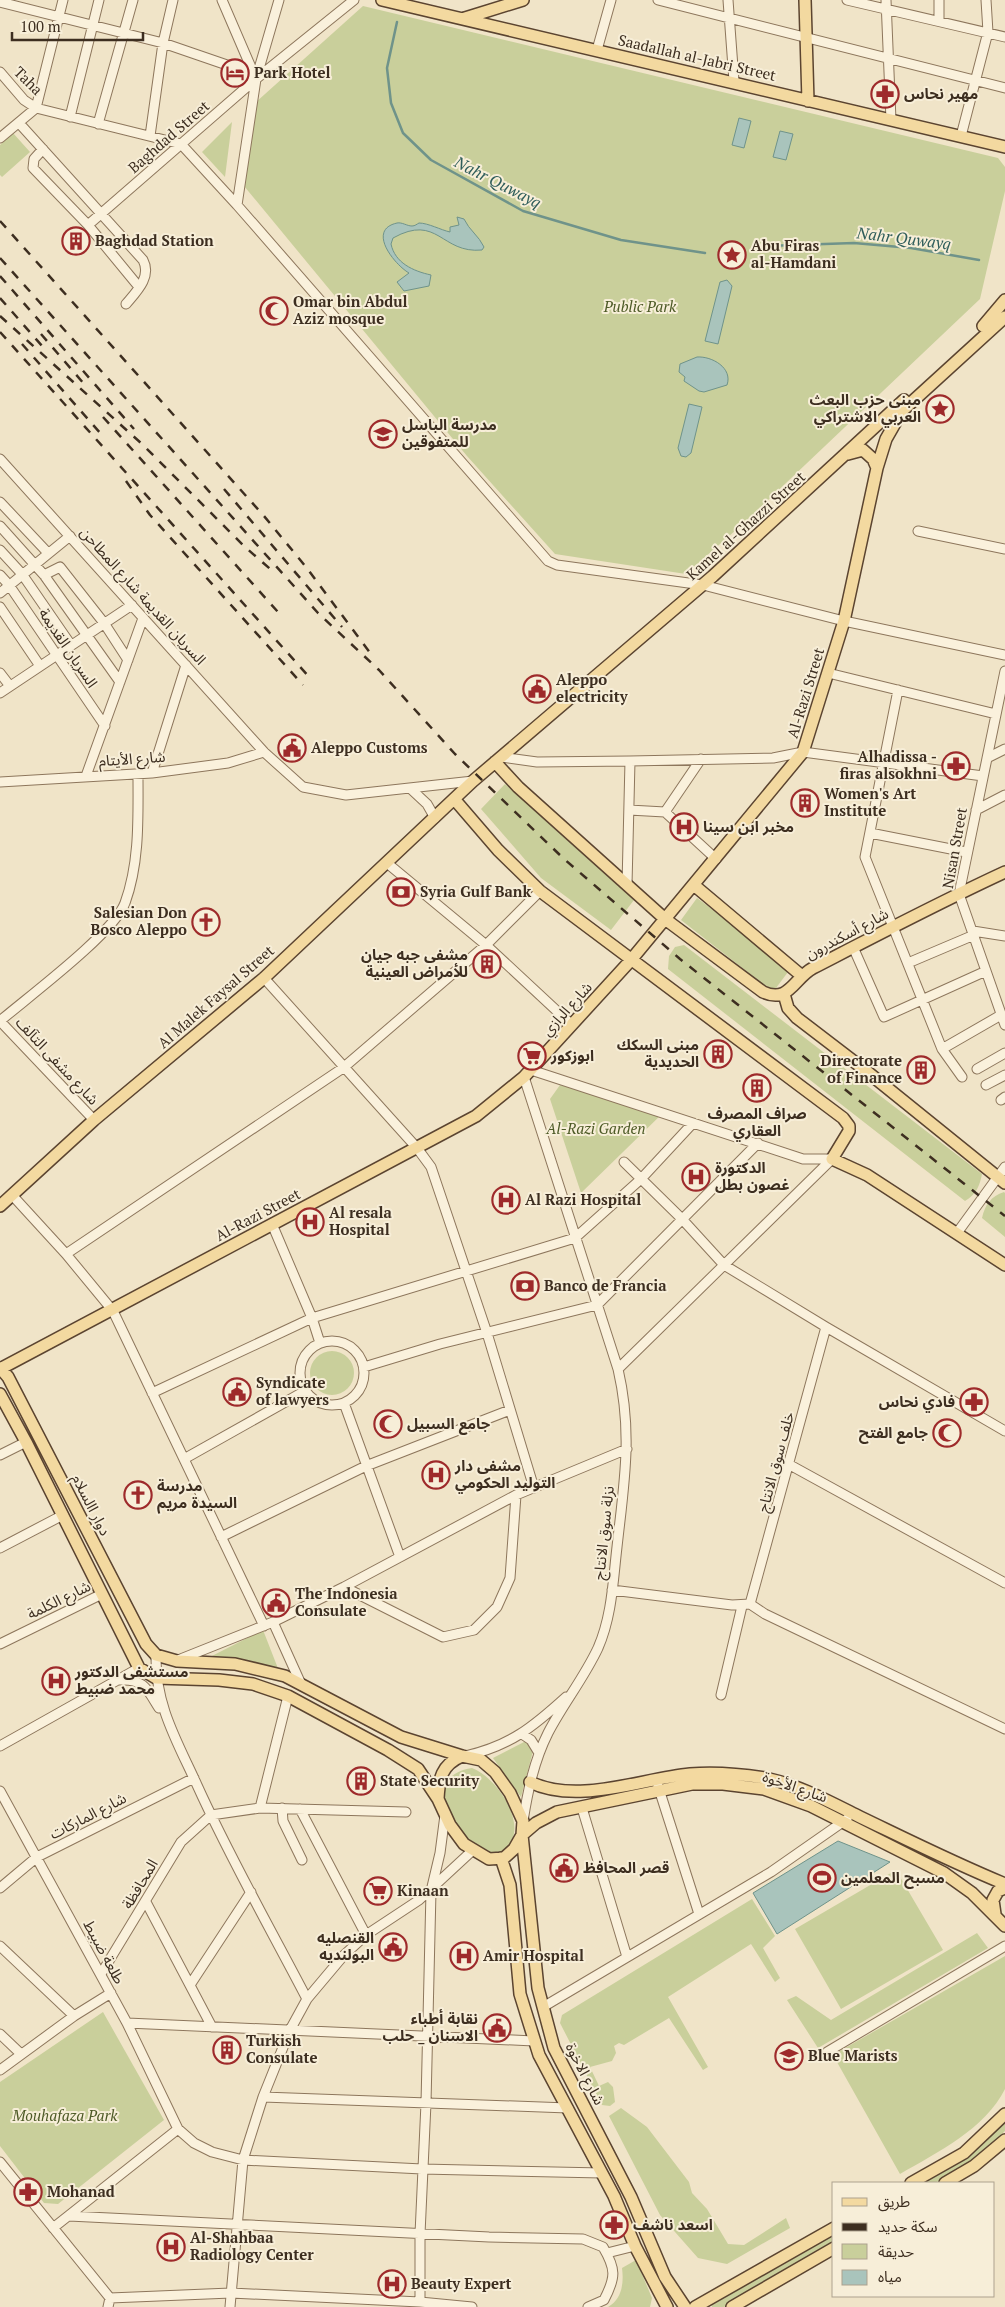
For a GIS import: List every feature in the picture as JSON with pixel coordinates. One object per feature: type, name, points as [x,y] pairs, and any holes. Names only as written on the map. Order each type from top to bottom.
[{"type":"main road","name":"Saadallah al-Jabri Street","points":[[382,0],[423,5],[463,19],[734,81],[1005,147]]},
{"type":"main road","points":[[463,19],[523,0]]},
{"type":"main road","points":[[805,0],[808,100]]},
{"type":"main road","name":"Kamel al-Ghazzi Street","points":[[498,759],[703,585],[848,454],[988,322],[1005,300]]},
{"type":"main road","points":[[878,468],[886,439],[902,411],[1005,317]]},
{"type":"main road","points":[[848,454],[863,450],[873,459],[878,468]]},
{"type":"main road","name":"Al-Razi Street","points":[[632,960],[695,886],[803,752],[844,621],[878,468]]},
{"type":"main road","points":[[498,759],[518,787],[665,919],[763,992],[771,995],[784,994],[793,988],[802,976]]},
{"type":"main road","name":"Al Malek Faysal Street","points":[[0,1206],[94,1120],[264,978],[498,759]]},
{"type":"main road","points":[[455,800],[498,850],[540,891],[844,1118],[849,1126],[849,1131],[832,1159],[860,1171],[1005,1265]]},
{"type":"main road","name":"شارع أسكندرون","points":[[695,886],[802,976],[894,925],[1005,872]]},
{"type":"main road","name":"شارع الرازي","points":[[528,1074],[632,960]]},
{"type":"main road","points":[[784,994],[788,1008],[797,1018],[865,1070],[1001,1181]]},
{"type":"main road","name":"Al-Razi Street","points":[[0,1369],[113,1311],[476,1116],[528,1074]]},
{"type":"main road","name":"دوار االسلام","points":[[0,1369],[13,1386],[146,1644],[156,1655]]},
{"type":"main road","points":[[0,1394],[140,1668],[156,1678],[219,1680],[253,1684],[288,1696],[388,1750],[418,1769],[438,1799],[450,1825],[464,1844],[489,1860],[501,1858],[514,1848],[522,1835],[524,1821],[510,1793],[495,1772],[481,1760],[401,1737],[285,1676],[235,1664],[177,1661],[156,1655]]},
{"type":"main road","points":[[438,1799],[439,1782],[445,1766],[462,1756]]},
{"type":"main road","name":"شارع الأخوة","points":[[522,1835],[536,1823],[557,1812],[582,1808],[657,1786],[689,1774],[722,1773],[768,1779],[817,1796],[973,1871],[1005,1884]]},
{"type":"main road","name":"شارع الأخوة","points":[[530,1782],[542,1788],[576,1792],[708,1783],[764,1789],[811,1806],[844,1821],[944,1873],[972,1893],[1005,1926]]},
{"type":"main road","name":"شارع الاخوة","points":[[522,1835],[537,1978],[554,2048],[632,2197],[665,2277],[684,2307]]},
{"type":"main road","points":[[501,1858],[510,1885],[520,1994],[538,2055],[602,2173],[635,2246],[667,2307]]},
{"type":"main road","points":[[995,1915],[993,1900],[998,1891],[1005,1888]]},
{"type":"main road","points":[[913,2182],[964,2153],[1005,2114]]},
{"type":"main road","points":[[947,2182],[974,2166],[1005,2140]]},
{"type":"main road","points":[[695,2307],[832,2229]]},
{"type":"main road","points":[[732,2307],[832,2249]]},
{"type":"main road","points":[[684,2307],[689,2307]]},
{"type":"street","points":[[0,138],[36,108],[63,0]]},
{"type":"street","points":[[70,117],[99,0]]},
{"type":"street","points":[[98,124],[133,0]]},
{"type":"street","points":[[150,136],[163,43],[173,0]]},
{"type":"street","points":[[222,0],[256,79]]},
{"type":"street","points":[[237,205],[256,79],[279,0]]},
{"type":"street","name":"Baghdad Street","points":[[88,225],[256,79],[354,0]]},
{"type":"street","points":[[597,50],[611,0]]},
{"type":"street","points":[[658,0],[975,82],[1005,88]]},
{"type":"street","points":[[728,0],[734,81]]},
{"type":"street","points":[[847,0],[1005,37]]},
{"type":"street","points":[[886,0],[888,11],[891,120]]},
{"type":"street","points":[[939,0],[940,21]]},
{"type":"street","points":[[960,136],[988,32],[986,0]]},
{"type":"street","points":[[0,2],[163,43],[228,65],[256,79]]},
{"type":"street","name":"Taha","points":[[0,72],[24,100],[36,108]]},
{"type":"street","points":[[36,108],[181,144],[237,205],[548,561],[556,565],[703,585],[844,621],[1005,656]]},
{"type":"street","points":[[19,123],[100,215],[143,260],[146,272],[139,288],[126,304]]},
{"type":"street","points":[[43,149],[34,159],[33,168],[88,225],[139,288]]},
{"type":"street","name":"السريان القديمة شارع المطاحن","points":[[0,459],[264,752],[303,787],[346,795],[412,790]]},
{"type":"street","points":[[0,502],[48,553]]},
{"type":"street","name":"السريان القديمة","points":[[0,526],[35,563],[120,682]]},
{"type":"street","points":[[918,531],[1005,549]]},
{"type":"street","points":[[0,593],[70,536]]},
{"type":"street","name":"السريان القديمة","points":[[0,550],[22,574],[71,645]]},
{"type":"street","points":[[44,575],[60,567],[104,623],[128,660]]},
{"type":"street","name":"السريان القديمة","points":[[0,575],[9,585],[104,726]]},
{"type":"street","points":[[0,693],[132,605]]},
{"type":"street","points":[[0,607],[40,666]]},
{"type":"street","name":"السريان القديمة","points":[[86,776],[143,618]]},
{"type":"street","points":[[152,773],[186,665]]},
{"type":"street","name":"Nisan Street","points":[[1003,1019],[959,894],[966,852],[1005,671]]},
{"type":"street","points":[[0,672],[10,686]]},
{"type":"street","points":[[828,673],[996,714]]},
{"type":"street","points":[[898,690],[865,857],[894,925],[920,999],[942,1049],[962,1077]]},
{"type":"street","points":[[987,758],[1005,749]]},
{"type":"street","name":"شارع الأيتام","points":[[0,782],[152,773],[228,763],[264,752]]},
{"type":"street","points":[[498,759],[537,762],[773,758],[803,752],[983,776]]},
{"type":"street","points":[[665,812],[700,759]]},
{"type":"street","points":[[627,885],[630,761]]},
{"type":"street","name":"شارع مشفى التآلف","points":[[94,1120],[0,1021],[105,932],[124,905],[137,842],[138,774]]},
{"type":"street","points":[[412,790],[473,781]]},
{"type":"street","points":[[412,790],[428,804],[435,818]]},
{"type":"street","points":[[976,810],[1005,795]]},
{"type":"street","points":[[629,810],[665,812],[716,860]]},
{"type":"street","points":[[870,833],[966,852]]},
{"type":"street","points":[[387,863],[486,945],[572,1026]]},
{"type":"street","points":[[66,1254],[343,1068],[486,945],[540,891]]},
{"type":"street","points":[[908,963],[974,933],[1005,936]]},
{"type":"street","points":[[853,947],[884,1017],[986,970]]},
{"type":"street","points":[[264,978],[431,1166],[487,1333],[534,1488]]},
{"type":"street","points":[[942,1049],[1003,1019]]},
{"type":"street","points":[[977,1069],[1005,1053]]},
{"type":"street","points":[[528,1074],[693,1122],[803,1159],[832,1159]]},
{"type":"street","name":"نزلة سوق الانتاج","points":[[528,1074],[575,1238],[618,1370],[625,1409],[627,1449],[607,1620],[587,1670],[572,1692]]},
{"type":"street","points":[[986,1085],[1005,1075]]},
{"type":"street","points":[[152,1393],[312,1318],[575,1238],[641,1179],[693,1122]]},
{"type":"street","points":[[364,1367],[597,1305],[758,1143]]},
{"type":"street","points":[[618,1370],[832,1159]]},
{"type":"street","points":[[624,1162],[682,1219],[724,1265],[826,1327],[1005,1431]]},
{"type":"street","points":[[957,1233],[1001,1181],[1005,1167]]},
{"type":"street","points":[[12,1195],[66,1254],[113,1311],[221,1537],[301,1684]]},
{"type":"street","points":[[272,1224],[312,1318],[320,1343]]},
{"type":"street","name":"خلف سوق الانتاج","points":[[721,1695],[746,1605],[790,1465],[826,1327]]},
{"type":"street","points":[[332,1341],[343,1343],[360,1356],[364,1367],[361,1387],[354,1397],[344,1403],[333,1406],[321,1404],[305,1392],[300,1378],[300,1367],[311,1349],[320,1343],[332,1341]]},
{"type":"street","points":[[184,1459],[305,1392]]},
{"type":"street","points":[[344,1403],[400,1557]]},
{"type":"street","points":[[221,1537],[366,1466],[510,1410]]},
{"type":"street","points":[[0,1455],[26,1442]]},
{"type":"street","points":[[177,1661],[268,1624],[344,1587],[516,1495],[627,1449]]},
{"type":"street","points":[[790,1465],[1005,1583]]},
{"type":"street","points":[[344,1587],[443,1637],[474,1630],[497,1607],[510,1578],[516,1495]]},
{"type":"street","points":[[0,1548],[63,1515]]},
{"type":"street","points":[[612,1590],[746,1605],[1005,1729]]},
{"type":"street","name":"شارع الكلمة","points":[[0,1644],[102,1594]]},
{"type":"street","points":[[156,1655],[156,1678],[166,1719]]},
{"type":"street","points":[[0,1746],[140,1668]]},
{"type":"street","points":[[119,1680],[130,1680],[144,1686],[166,1719],[211,1815],[307,1999]]},
{"type":"street","points":[[462,1756],[498,1747],[522,1734],[572,1692]]},
{"type":"street","points":[[524,1821],[530,1782],[539,1754],[572,1692]]},
{"type":"street","points":[[260,1808],[288,1696]]},
{"type":"street","points":[[522,1734],[531,1740],[539,1754]]},
{"type":"street","name":"شارع الماركات","points":[[0,1888],[37,1857],[194,1778]]},
{"type":"street","points":[[657,1786],[699,1914]]},
{"type":"street","name":"طلعة ضبيط","points":[[0,1791],[127,2023],[178,2129]]},
{"type":"street","points":[[211,1815],[260,1808],[406,1812]]},
{"type":"street","points":[[282,1808],[283,1820],[302,1860]]},
{"type":"street","points":[[582,1808],[627,1957]]},
{"type":"street","points":[[300,1809],[366,1935]]},
{"type":"street","points":[[543,2007],[771,1872],[844,1821],[852,1813]]},
{"type":"street","name":"المحافظة","points":[[101,1974],[181,1842],[211,1815]]},
{"type":"street","points":[[420,2302],[420,2234],[426,2103],[431,1891],[440,1854],[445,1815]]},
{"type":"street","points":[[230,2307],[243,2160],[263,2097],[290,2030],[307,1999],[344,1955],[366,1935],[431,1891],[473,1850]]},
{"type":"street","points":[[190,1986],[251,1892]]},
{"type":"street","points":[[146,1902],[212,2027]]},
{"type":"street","points":[[0,1946],[74,2016]]},
{"type":"street","points":[[827,2052],[1005,1946]]},
{"type":"street","points":[[0,2070],[74,2016],[111,1993]]},
{"type":"street","points":[[127,2023],[534,2041]]},
{"type":"street","points":[[0,2034],[21,2054]]},
{"type":"street","points":[[263,2097],[568,2108]]},
{"type":"street","points":[[53,2228],[178,2129],[194,2143],[212,2152],[243,2160],[422,2169],[602,2173]]},
{"type":"street","points":[[0,2162],[53,2228],[109,2303],[231,2293],[387,2304],[420,2302],[472,2307]]},
{"type":"street","points":[[0,2178],[8,2171]]},
{"type":"street","points":[[69,2216],[238,2226],[583,2239],[604,2247],[614,2265],[612,2284],[604,2300],[588,2307]]},
{"type":"street","points":[[607,2253],[635,2246]]},
{"type":"street","points":[[307,2307],[308,2297]]},
{"type":"green space","name":"Public Park","points":[[363,6],[998,158],[1005,167],[1005,191],[980,299],[745,522],[686,574],[555,554],[467,456],[244,186],[255,103]]},
{"type":"green space","points":[[232,122],[225,177],[202,152]]},
{"type":"green space","points":[[13,133],[30,152],[2,177],[0,175],[0,145]]},
{"type":"green space","points":[[505,784],[634,900],[611,930],[541,878],[481,809]]},
{"type":"green space","points":[[697,898],[791,968],[773,992],[681,920]]},
{"type":"green space","points":[[684,945],[982,1174],[975,1193],[965,1201],[668,969],[669,956],[675,947]]},
{"type":"green space","name":"Al-Razi Garden","points":[[560,1085],[665,1111],[581,1193],[550,1099]]},
{"type":"green space","points":[[1004,1192],[1005,1237],[982,1218],[989,1202]]},
{"type":"green space","points":[[332,1351],[344,1355],[350,1361],[354,1373],[350,1385],[344,1391],[332,1395],[320,1391],[314,1385],[310,1373],[314,1361],[320,1355]]},
{"type":"green space","points":[[263,1630],[279,1671],[252,1661],[208,1658]]},
{"type":"green space","points":[[526,1741],[533,1751],[521,1797],[493,1758]]},
{"type":"green space","points":[[472,1768],[489,1779],[497,1788],[510,1809],[513,1820],[514,1830],[511,1843],[495,1856],[482,1850],[457,1827],[449,1812],[445,1797],[447,1784],[455,1774]]},
{"type":"green space","points":[[896,1870],[943,1950],[841,2009],[795,1929]]},
{"type":"green space","points":[[752,1899],[775,1936],[763,1948],[780,1978],[775,1982],[751,1944],[668,1997],[708,2067],[703,2070],[669,2018],[624,2045],[619,2043],[614,2046],[616,2053],[612,2061],[590,2067],[599,2086],[608,2082],[613,2087],[615,2102],[610,2106],[602,2105],[560,2023],[562,2015]]},
{"type":"green space","points":[[977,1933],[988,1948],[818,2048],[787,2000],[796,1996],[831,2020]]},
{"type":"green space","points":[[1005,1956],[1005,2089],[986,2116],[973,2128],[945,2148],[900,2174],[833,2055]]},
{"type":"green space","name":"Mouhafaza Park","points":[[103,2012],[164,2120],[58,2204],[44,2203],[0,2146],[0,2082]]},
{"type":"green space","points":[[621,2108],[647,2127],[689,2182],[692,2193],[707,2209],[728,2244],[744,2245],[786,2218],[790,2228],[727,2264],[698,2258],[660,2215],[609,2116]]},
{"type":"green space","points":[[1005,2121],[1005,2131],[962,2168],[936,2182],[920,2182],[974,2150]]},
{"type":"green space","points":[[832,2233],[832,2243],[724,2307],[712,2307],[711,2304]]},
{"type":"green space","points":[[636,2260],[652,2298],[650,2307],[608,2307],[613,2304],[621,2290],[622,2268]]},
{"type":"water","points":[[739,118],[751,121],[744,148],[732,145]]},
{"type":"water","points":[[780,131],[793,134],[786,160],[773,157]]},
{"type":"water","points":[[457,217],[464,219],[482,243],[484,247],[482,250],[468,250],[430,232],[420,230],[393,238],[391,244],[393,251],[401,261],[411,268],[431,275],[429,286],[404,291],[397,282],[409,273],[397,263],[386,248],[383,240],[384,233],[388,227],[397,223],[412,226],[423,223],[450,232],[450,227],[459,225]]},
{"type":"water","points":[[727,280],[732,286],[718,344],[705,341],[720,282]]},
{"type":"water","points":[[697,357],[703,357],[720,364],[727,373],[727,385],[704,392],[699,391],[684,381],[685,377],[679,372],[680,364]]},
{"type":"water","points":[[689,404],[702,407],[691,453],[686,457],[681,456],[678,448]]},
{"type":"water","name":"مسبح المعلمين","points":[[838,1841],[890,1862],[777,1934],[753,1893]]},
{"type":"waterway","name":"Nahr Quwayq","points":[[397,22],[387,68],[391,103],[403,133],[431,160],[523,211],[621,240],[705,253]]},
{"type":"waterway","name":"Nahr Quwayq","points":[[766,246],[854,243],[911,248],[979,260]]},
{"type":"railway","points":[[0,221],[264,516],[306,567],[374,658]]},
{"type":"railway","points":[[0,258],[318,613],[379,670],[455,754],[563,858],[680,959],[1005,1216]]},
{"type":"railway","points":[[0,276],[134,429]]},
{"type":"railway","points":[[0,298],[43,347]]},
{"type":"railway","points":[[0,316],[142,444],[245,547],[276,574]]},
{"type":"railway","points":[[0,332],[311,679]]},
{"type":"railway","points":[[41,334],[85,385]]},
{"type":"railway","points":[[22,344],[101,434]]},
{"type":"railway","points":[[103,417],[278,612]]},
{"type":"railway","points":[[126,481],[150,515],[303,685]]},
{"type":"railway","points":[[224,489],[342,627]]},
{"type":"place","name":"Park Hotel","points":[[235,73]]},
{"type":"place","name":"مهير نحاس","points":[[885,94]]},
{"type":"place","name":"Baghdad Station","points":[[76,241]]},
{"type":"place","name":"Abu Firas al-Hamdani","points":[[732,255]]},
{"type":"place","name":"Omar bin Abdul Aziz mosque","points":[[274,311]]},
{"type":"place","name":"مبنى حزب البعث العربي الاشتراكي","points":[[940,409]]},
{"type":"place","name":"مدرسة الباسل للمتفوقين","points":[[383,434]]},
{"type":"place","name":"Aleppo electricity","points":[[537,689]]},
{"type":"place","name":"Aleppo Customs","points":[[292,748]]},
{"type":"place","name":"Alhadissa - firas alsokhni","points":[[956,766]]},
{"type":"place","name":"Women's Art Institute","points":[[805,803]]},
{"type":"place","name":"مخبر ابن سينا","points":[[684,827]]},
{"type":"place","name":"Syria Gulf Bank","points":[[401,892]]},
{"type":"place","name":"Salesian Don Bosco Aleppo","points":[[206,922]]},
{"type":"place","name":"مشفى جبه جيان للأمراض العينية","points":[[487,964]]},
{"type":"place","name":"مبنى السكك الحديدية","points":[[718,1054]]},
{"type":"place","name":"ابوزكور","points":[[532,1056]]},
{"type":"place","name":"Directorate of Finance","points":[[921,1070]]},
{"type":"place","name":"صراف المصرف العقاري","points":[[757,1088]]},
{"type":"place","name":"الدكتورة غصون بطل","points":[[696,1177]]},
{"type":"place","name":"Al Razi Hospital","points":[[506,1200]]},
{"type":"place","name":"Al resala Hospital","points":[[310,1222]]},
{"type":"place","name":"Banco de Francia","points":[[525,1286]]},
{"type":"place","name":"Syndicate of lawyers","points":[[237,1392]]},
{"type":"place","name":"فادي نحاس","points":[[974,1402]]},
{"type":"place","name":"جامع السبيل","points":[[388,1424]]},
{"type":"place","name":"جامع الفتح","points":[[947,1433]]},
{"type":"place","name":"مشفى دار التوليد الحكومي","points":[[436,1475]]},
{"type":"place","name":"مدرسة السيدة مريم","points":[[138,1495]]},
{"type":"place","name":"The Indonesia Consulate","points":[[276,1603]]},
{"type":"place","name":"مستشفى الدكتور محمد ضبيط","points":[[56,1681]]},
{"type":"place","name":"State Security","points":[[361,1781]]},
{"type":"place","name":"قصر المحافظ","points":[[564,1868]]},
{"type":"place","name":"مسبح المعلمين","points":[[822,1878]]},
{"type":"place","name":"Kinaan","points":[[378,1891]]},
{"type":"place","name":"القنصليه البولنديه","points":[[393,1947]]},
{"type":"place","name":"Amir Hospital","points":[[464,1956]]},
{"type":"place","name":"نقابة أطباء الاسنان _ حلب","points":[[497,2028]]},
{"type":"place","name":"Turkish Consulate","points":[[227,2050]]},
{"type":"place","name":"Blue Marists","points":[[789,2056]]},
{"type":"place","name":"Mohanad","points":[[28,2192]]},
{"type":"place","name":"اسعد ناشف","points":[[614,2225]]},
{"type":"place","name":"Al-Shahbaa Radiology Center","points":[[171,2247]]},
{"type":"place","name":"Beauty Expert","points":[[392,2284]]}]
